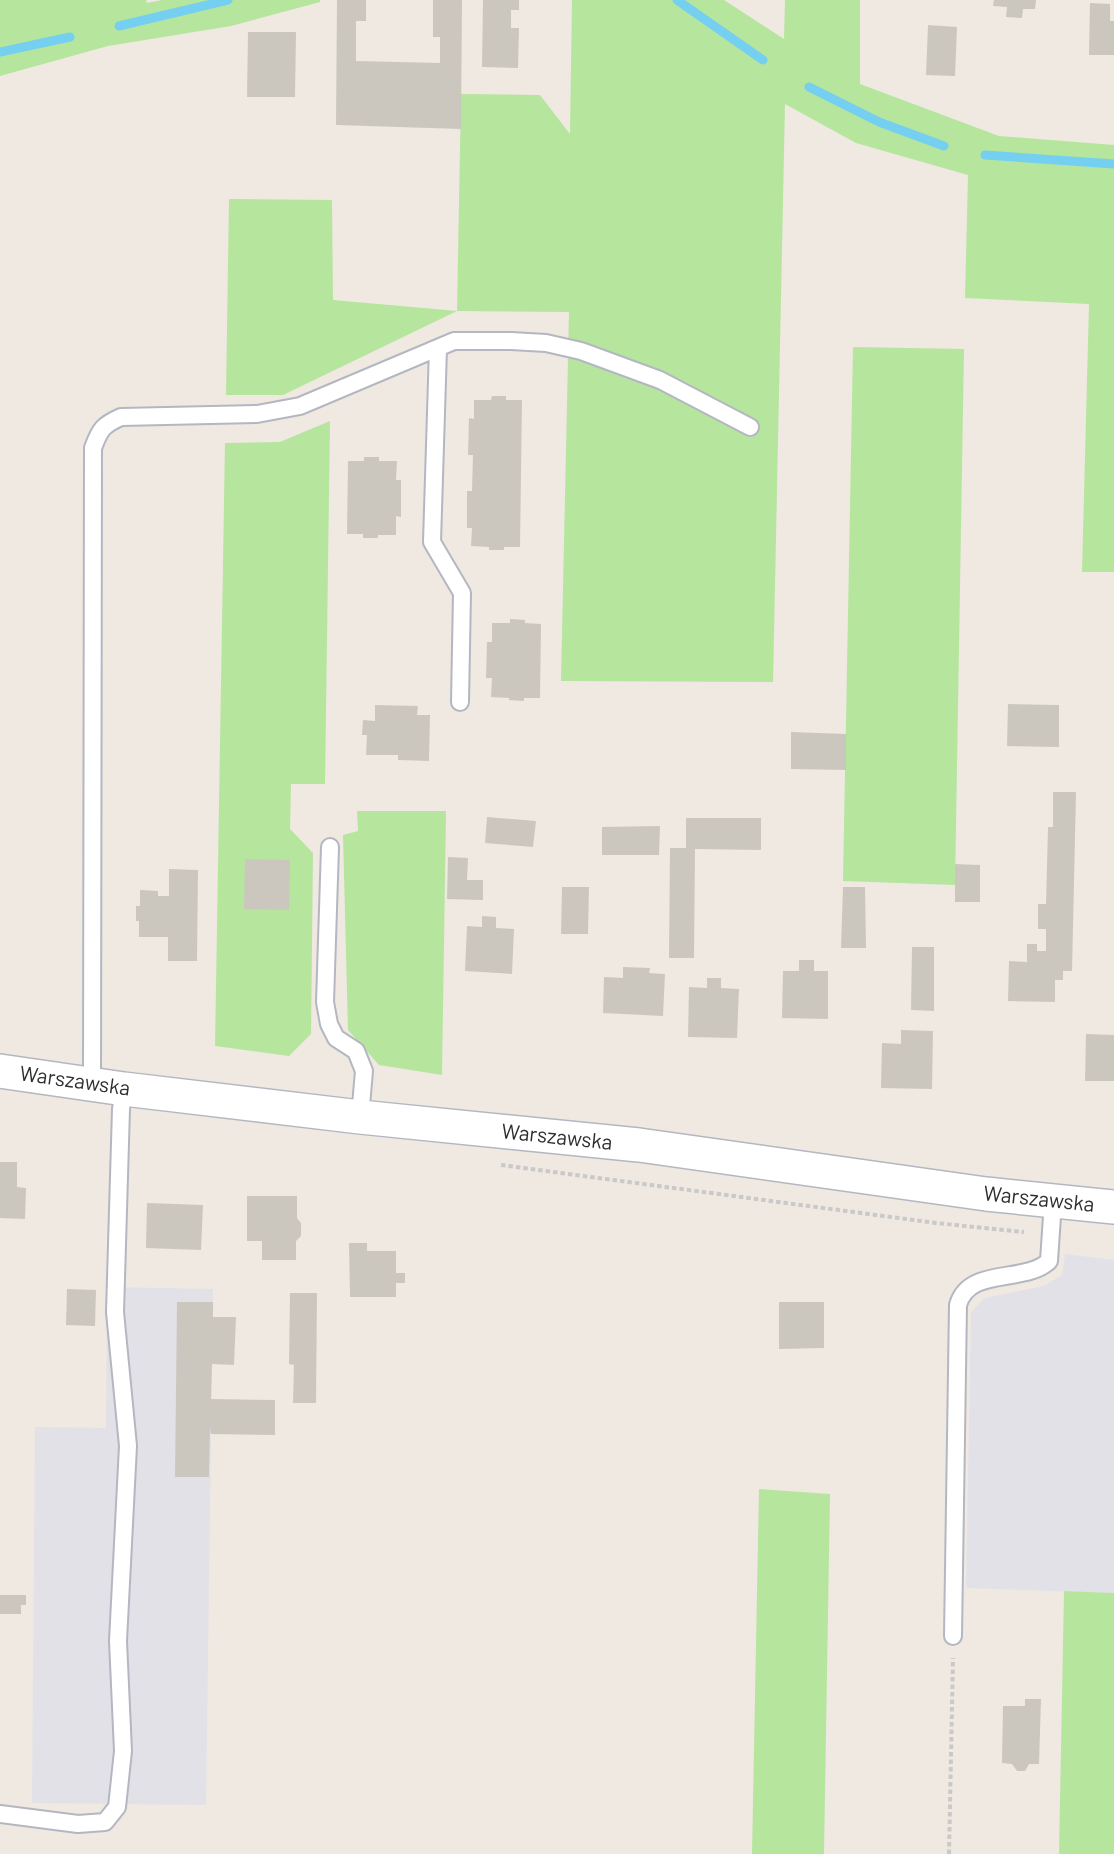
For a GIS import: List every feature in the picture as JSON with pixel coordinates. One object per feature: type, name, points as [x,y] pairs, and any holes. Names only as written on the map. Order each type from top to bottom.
[{"type":"main road","name":"Warszawska","points":[[0,1071],[360,1118],[639,1146],[1053,1201],[1114,1207]]},
{"type":"lane","points":[[92,1084],[93,448],[100,431],[107,423],[121,417],[257,414],[300,406],[454,341],[511,341],[546,343],[581,351],[660,380],[750,427]]},
{"type":"lane","points":[[438,348],[432,542],[462,593],[460,702]]},
{"type":"lane","points":[[330,847],[325,1002],[329,1024],[336,1038],[356,1051],[364,1071],[360,1118]]},
{"type":"lane","points":[[0,1814],[87,1824],[105,1822],[117,1807],[123,1751],[118,1641],[128,1446],[115,1312],[121,1109],[124,1089]]},
{"type":"lane","points":[[953,1636],[958,1305],[962,1293],[972,1286],[991,1279],[1041,1269],[1049,1261],[1053,1201]]},
{"type":"path","points":[[949,1854],[953,1636]]},
{"type":"shaded area","points":[[1065,1254],[1114,1260],[1114,1593],[966,1588],[971,1312],[985,1298],[1044,1286],[1062,1275]]},
{"type":"shaded area","points":[[107,1287],[213,1289],[206,1805],[32,1803],[35,1427],[106,1428]]},
{"type":"green space","points":[[0,0],[146,0],[147,3],[162,0],[320,0],[320,2],[231,26],[108,46],[0,76]]},
{"type":"green space","points":[[572,0],[724,0],[784,39],[785,0],[860,0],[860,84],[999,136],[1114,145],[1114,572],[1082,572],[1089,304],[965,298],[968,175],[856,143],[785,104],[773,682],[561,681],[569,312],[457,311],[461,94],[540,95],[570,134]]},
{"type":"green space","points":[[229,199],[332,200],[333,300],[457,311],[283,395],[226,395]]},
{"type":"green space","points":[[853,347],[964,349],[955,885],[843,881]]},
{"type":"green space","points":[[330,421],[325,784],[291,784],[290,829],[313,853],[311,1034],[289,1056],[215,1046],[225,443],[280,442]]},
{"type":"green space","points":[[357,811],[446,811],[442,1075],[379,1065],[348,1030],[343,835],[358,831]]},
{"type":"green space","points":[[759,1489],[830,1494],[824,1854],[752,1854]]},
{"type":"green space","points":[[1064,1591],[1114,1593],[1114,1854],[1059,1854]]},
{"type":"building","points":[[337,0],[366,0],[366,21],[356,21],[356,61],[440,63],[440,37],[433,37],[433,0],[462,0],[461,129],[336,125]]},
{"type":"building","points":[[483,0],[519,0],[519,10],[511,10],[511,28],[519,28],[518,68],[482,67]]},
{"type":"building","points":[[994,0],[1036,0],[1035,9],[1023,9],[1022,18],[1006,17],[1007,7],[993,6]]},
{"type":"building","points":[[1090,3],[1110,4],[1110,21],[1114,21],[1114,55],[1089,55]]},
{"type":"building","points":[[928,25],[957,27],[955,76],[926,75]]},
{"type":"building","points":[[248,32],[296,32],[295,97],[247,97]]},
{"type":"building","points":[[492,396],[506,396],[506,400],[522,400],[520,547],[504,547],[504,550],[489,550],[489,547],[471,546],[472,528],[467,528],[467,491],[472,491],[473,455],[468,455],[469,418],[474,419],[474,400],[491,400]]},
{"type":"building","points":[[364,457],[379,457],[379,461],[397,461],[396,480],[401,480],[401,517],[396,516],[396,535],[363,538],[363,534],[347,534],[348,461],[364,461]]},
{"type":"building","points":[[510,619],[541,624],[540,698],[524,698],[524,701],[491,697],[492,678],[486,678],[487,642],[492,642],[492,623],[510,623]]},
{"type":"building","points":[[1008,704],[1059,705],[1059,747],[1007,746]]},
{"type":"building","points":[[375,705],[418,706],[417,715],[430,715],[429,761],[398,760],[398,755],[366,755],[367,735],[362,735],[363,720],[375,721]]},
{"type":"building","points":[[791,732],[846,734],[846,770],[791,769]]},
{"type":"building","points":[[1053,792],[1076,792],[1072,971],[1063,971],[1063,980],[1055,980],[1055,1002],[1008,1001],[1009,961],[1027,962],[1027,944],[1037,944],[1037,951],[1046,951],[1046,929],[1038,929],[1038,904],[1046,904],[1048,827],[1053,827]]},
{"type":"building","points":[[487,817],[536,821],[533,847],[485,843]]},
{"type":"building","points":[[686,818],[761,818],[761,850],[695,849],[694,958],[669,958],[670,848],[686,848]]},
{"type":"building","points":[[660,826],[659,855],[602,855],[602,827]]},
{"type":"building","points":[[448,857],[468,858],[467,880],[483,880],[483,900],[447,899]]},
{"type":"building","points":[[245,859],[290,860],[289,910],[244,909]]},
{"type":"building","points":[[955,864],[980,865],[980,902],[955,902]]},
{"type":"building","points":[[169,869],[198,870],[197,961],[168,961],[168,937],[139,937],[136,906],[140,906],[140,890],[158,891],[158,896],[169,896]]},
{"type":"building","points":[[562,887],[589,887],[588,934],[561,934]]},
{"type":"building","points":[[843,887],[865,887],[866,948],[841,948]]},
{"type":"building","points":[[482,916],[496,917],[496,928],[514,929],[512,974],[465,971],[467,926],[482,927]]},
{"type":"building","points":[[912,947],[934,947],[934,1011],[911,1010]]},
{"type":"building","points":[[799,960],[814,960],[814,971],[828,971],[828,1019],[782,1018],[783,971],[799,971]]},
{"type":"building","points":[[623,967],[650,968],[649,973],[665,974],[663,1016],[603,1013],[604,977],[623,978]]},
{"type":"building","points":[[707,978],[721,978],[721,988],[739,989],[737,1038],[688,1037],[689,987],[707,988]]},
{"type":"building","points":[[901,1030],[933,1031],[932,1089],[881,1088],[882,1043],[901,1044]]},
{"type":"building","points":[[1086,1034],[1114,1035],[1114,1081],[1085,1081]]},
{"type":"building","points":[[0,1162],[17,1162],[17,1187],[26,1188],[25,1219],[0,1218]]},
{"type":"building","points":[[247,1196],[297,1196],[297,1218],[301,1223],[301,1236],[296,1241],[296,1260],[262,1260],[262,1241],[247,1241]]},
{"type":"building","points":[[147,1203],[203,1205],[201,1250],[146,1248]]},
{"type":"building","points":[[349,1243],[367,1243],[367,1251],[396,1251],[396,1273],[405,1273],[405,1283],[396,1283],[396,1297],[350,1297]]},
{"type":"building","points":[[67,1289],[96,1290],[95,1326],[66,1325]]},
{"type":"building","points":[[290,1293],[317,1293],[316,1403],[293,1403],[294,1365],[289,1364]]},
{"type":"building","points":[[177,1302],[213,1302],[213,1317],[236,1317],[234,1365],[212,1364],[211,1399],[275,1400],[275,1435],[211,1434],[210,1427],[209,1477],[175,1477]]},
{"type":"building","points":[[779,1302],[824,1302],[824,1348],[779,1349]]},
{"type":"building","points":[[0,1595],[26,1595],[26,1605],[21,1605],[21,1614],[0,1614]]},
{"type":"building","points":[[1025,1699],[1041,1699],[1039,1764],[1029,1764],[1025,1771],[1017,1771],[1012,1764],[1002,1763],[1003,1706],[1025,1706]]},
{"type":"waterway","points":[[119,26],[228,0]]},
{"type":"waterway","points":[[677,0],[763,60]]},
{"type":"waterway","points":[[0,52],[70,37]]},
{"type":"waterway","points":[[809,87],[879,122],[944,146]]},
{"type":"waterway","points":[[985,155],[1114,164]]}]
